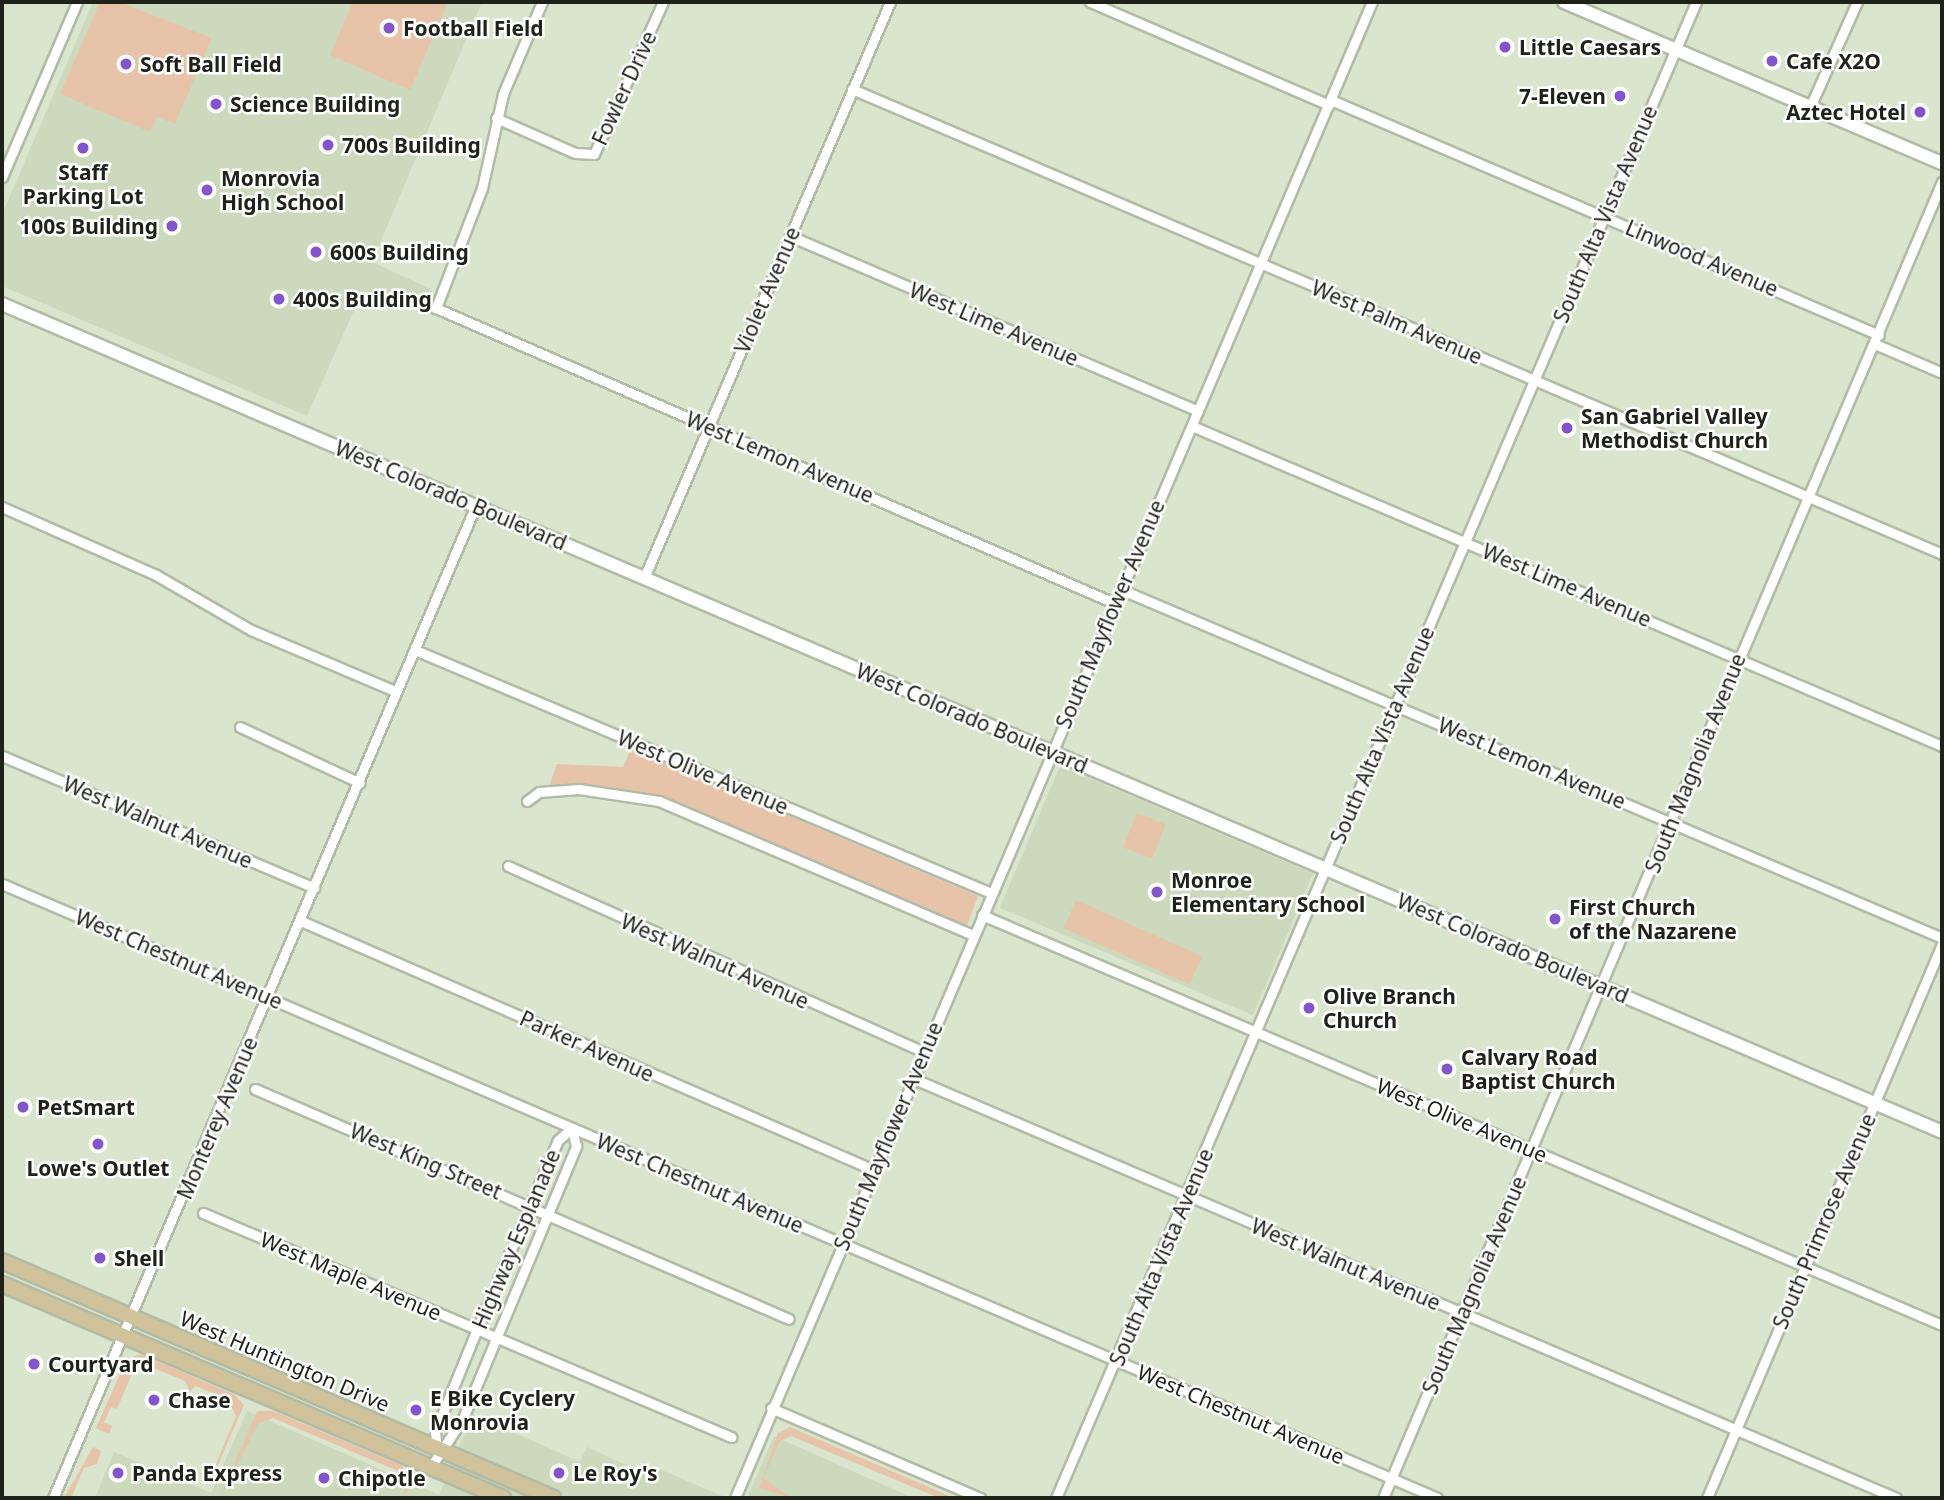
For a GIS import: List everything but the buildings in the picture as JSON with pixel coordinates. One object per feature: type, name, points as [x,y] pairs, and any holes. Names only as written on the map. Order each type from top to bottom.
[{"type":"main road","name":"West Huntington Drive","points":[[2,1261],[438,1451],[553,1498]]},
{"type":"main road","name":"West Huntington Drive","points":[[2,1284],[503,1498]]},
{"type":"street","points":[[2,177],[77,2]]},
{"type":"street","points":[[496,118],[542,2]]},
{"type":"street","name":"Fowler Drive","points":[[496,118],[575,153],[594,154],[663,2]]},
{"type":"street","name":"Violet Avenue","points":[[644,578],[890,2]]},
{"type":"street","name":"Linwood Avenue","points":[[1090,2],[1604,216],[1877,340],[1942,373]]},
{"type":"street","name":"South Mayflower Avenue","points":[[735,1498],[1372,2]]},
{"type":"street","points":[[1564,2],[1942,163]]},
{"type":"street","name":"South Alta Vista Avenue","points":[[1056,1498],[1696,2]]},
{"type":"street","points":[[1810,107],[1857,2]]},
{"type":"street","name":"West Palm Avenue","points":[[852,89],[1942,554]]},
{"type":"street","name":"West Lemon Avenue","points":[[496,118],[482,188],[437,301],[445,314],[1114,603]]},
{"type":"street","name":"South Magnolia Avenue","points":[[1383,1498],[1942,183]]},
{"type":"street","name":"West Lime Avenue","points":[[790,236],[1198,411]]},
{"type":"street","name":"West Colorado Boulevard","points":[[2,304],[1942,1132]]},
{"type":"street","name":"West Lime Avenue","points":[[1192,426],[1942,746]]},
{"type":"street","name":"Monterey Avenue","points":[[53,1498],[360,783],[395,691],[476,505]]},
{"type":"street","points":[[2,507],[156,575],[251,630],[395,691]]},
{"type":"street","name":"West Lemon Avenue","points":[[1121,589],[1942,938]]},
{"type":"street","name":"West Olive Avenue","points":[[415,650],[991,893]]},
{"type":"street","points":[[240,727],[360,783]]},
{"type":"street","name":"West Walnut Avenue","points":[[2,755],[314,888]]},
{"type":"street","name":"West Olive Avenue","points":[[527,801],[539,792],[579,789],[659,801],[973,935]]},
{"type":"street","name":"West Walnut Avenue","points":[[508,866],[923,1052]]},
{"type":"street","name":"West Chestnut Avenue","points":[[2,884],[1437,1498]]},
{"type":"street","name":"West Olive Avenue","points":[[982,915],[1942,1325]]},
{"type":"street","name":"Parker Avenue","points":[[301,921],[874,1170]]},
{"type":"street","name":"South Primrose Avenue","points":[[1707,1498],[1942,944]]},
{"type":"street","name":"West Walnut Avenue","points":[[912,1078],[1896,1498]]},
{"type":"street","name":"West King Street","points":[[256,1089],[789,1319]]},
{"type":"street","name":"Highway Esplanade","points":[[430,1468],[438,1451],[463,1418],[576,1146],[572,1128],[558,1140],[477,1329],[435,1432],[438,1451]]},
{"type":"street","name":"West Maple Avenue","points":[[203,1213],[730,1437]]},
{"type":"street","points":[[771,1409],[980,1498]]},
{"type":"shaded area","name":"Monrovia High School","points":[[93,2],[482,2],[372,262],[431,289],[428,301],[358,301],[307,416],[2,286],[2,215]]},
{"type":"shaded area","name":"Soft Ball Field","points":[[100,2],[119,2],[212,38],[175,124],[157,117],[150,132],[60,94]]},
{"type":"shaded area","name":"Football Field","points":[[353,2],[448,2],[410,90],[330,55]]},
{"type":"shaded area","points":[[631,749],[978,896],[967,926],[688,810],[548,788],[557,764],[623,767]]},
{"type":"shaded area","name":"Monroe Elementary School","points":[[1060,766],[1313,873],[1253,1015],[1000,908]]},
{"type":"shaded area","points":[[1137,813],[1166,825],[1152,859],[1123,847]]},
{"type":"shaded area","points":[[1076,900],[1202,956],[1189,984],[1063,928]]},
{"type":"shaded area","points":[[141,1354],[235,1395],[244,1405],[211,1481],[199,1473],[212,1473],[236,1416],[228,1399],[195,1386],[190,1392],[185,1381],[144,1364],[134,1369],[117,1409],[111,1407],[104,1422],[112,1426],[109,1434],[96,1428],[126,1360]]},
{"type":"shaded area","points":[[247,1411],[439,1495],[473,1414],[580,1462],[587,1447],[639,1471],[643,1462],[727,1498],[95,1498],[114,1452],[211,1493]]},
{"type":"shaded area","points":[[257,1411],[273,1411],[403,1466],[402,1476],[411,1481],[404,1498],[405,1484],[394,1480],[398,1471],[273,1418],[258,1424],[220,1498]]},
{"type":"shaded area","points":[[790,1427],[954,1498],[939,1498],[791,1436],[780,1441],[763,1478],[792,1498],[759,1488],[778,1433]]},
{"type":"shaded area","points":[[774,1436],[913,1498],[747,1498]]},
{"type":"shaded area","points":[[93,1447],[101,1451],[97,1464],[84,1468],[71,1498],[64,1498]]},
{"type":"place","name":"Football Field","points":[[389,28]]},
{"type":"place","name":"Little Caesars","points":[[1505,47]]},
{"type":"place","name":"Cafe X2O","points":[[1772,61]]},
{"type":"place","name":"Soft Ball Field","points":[[126,64]]},
{"type":"place","name":"7-Eleven","points":[[1620,96]]},
{"type":"place","name":"Science Building","points":[[216,104]]},
{"type":"place","name":"Aztec Hotel","points":[[1920,112]]},
{"type":"place","name":"700s Building","points":[[328,145]]},
{"type":"place","name":"Staff Parking Lot","points":[[83,148]]},
{"type":"place","name":"Monrovia High School","points":[[207,190]]},
{"type":"place","name":"100s Building","points":[[172,226]]},
{"type":"place","name":"600s Building","points":[[316,252]]},
{"type":"place","name":"400s Building","points":[[279,299]]},
{"type":"place","name":"San Gabriel Valley Methodist Church","points":[[1567,428]]},
{"type":"place","name":"Monroe Elementary School","points":[[1157,892]]},
{"type":"place","name":"First Church of the Nazarene","points":[[1555,919]]},
{"type":"place","name":"Olive Branch Church","points":[[1309,1008]]},
{"type":"place","name":"Calvary Road Baptist Church","points":[[1447,1069]]},
{"type":"place","name":"PetSmart","points":[[23,1107]]},
{"type":"place","name":"Lowe's Outlet","points":[[98,1144]]},
{"type":"place","name":"Shell","points":[[100,1258]]},
{"type":"place","name":"Courtyard","points":[[34,1364]]},
{"type":"place","name":"Chase","points":[[154,1400]]},
{"type":"place","name":"E Bike Cyclery Monrovia","points":[[416,1410]]},
{"type":"place","name":"Panda Express","points":[[118,1473]]},
{"type":"place","name":"Le Roy's","points":[[559,1473]]},
{"type":"place","name":"Chipotle","points":[[324,1478]]}]
